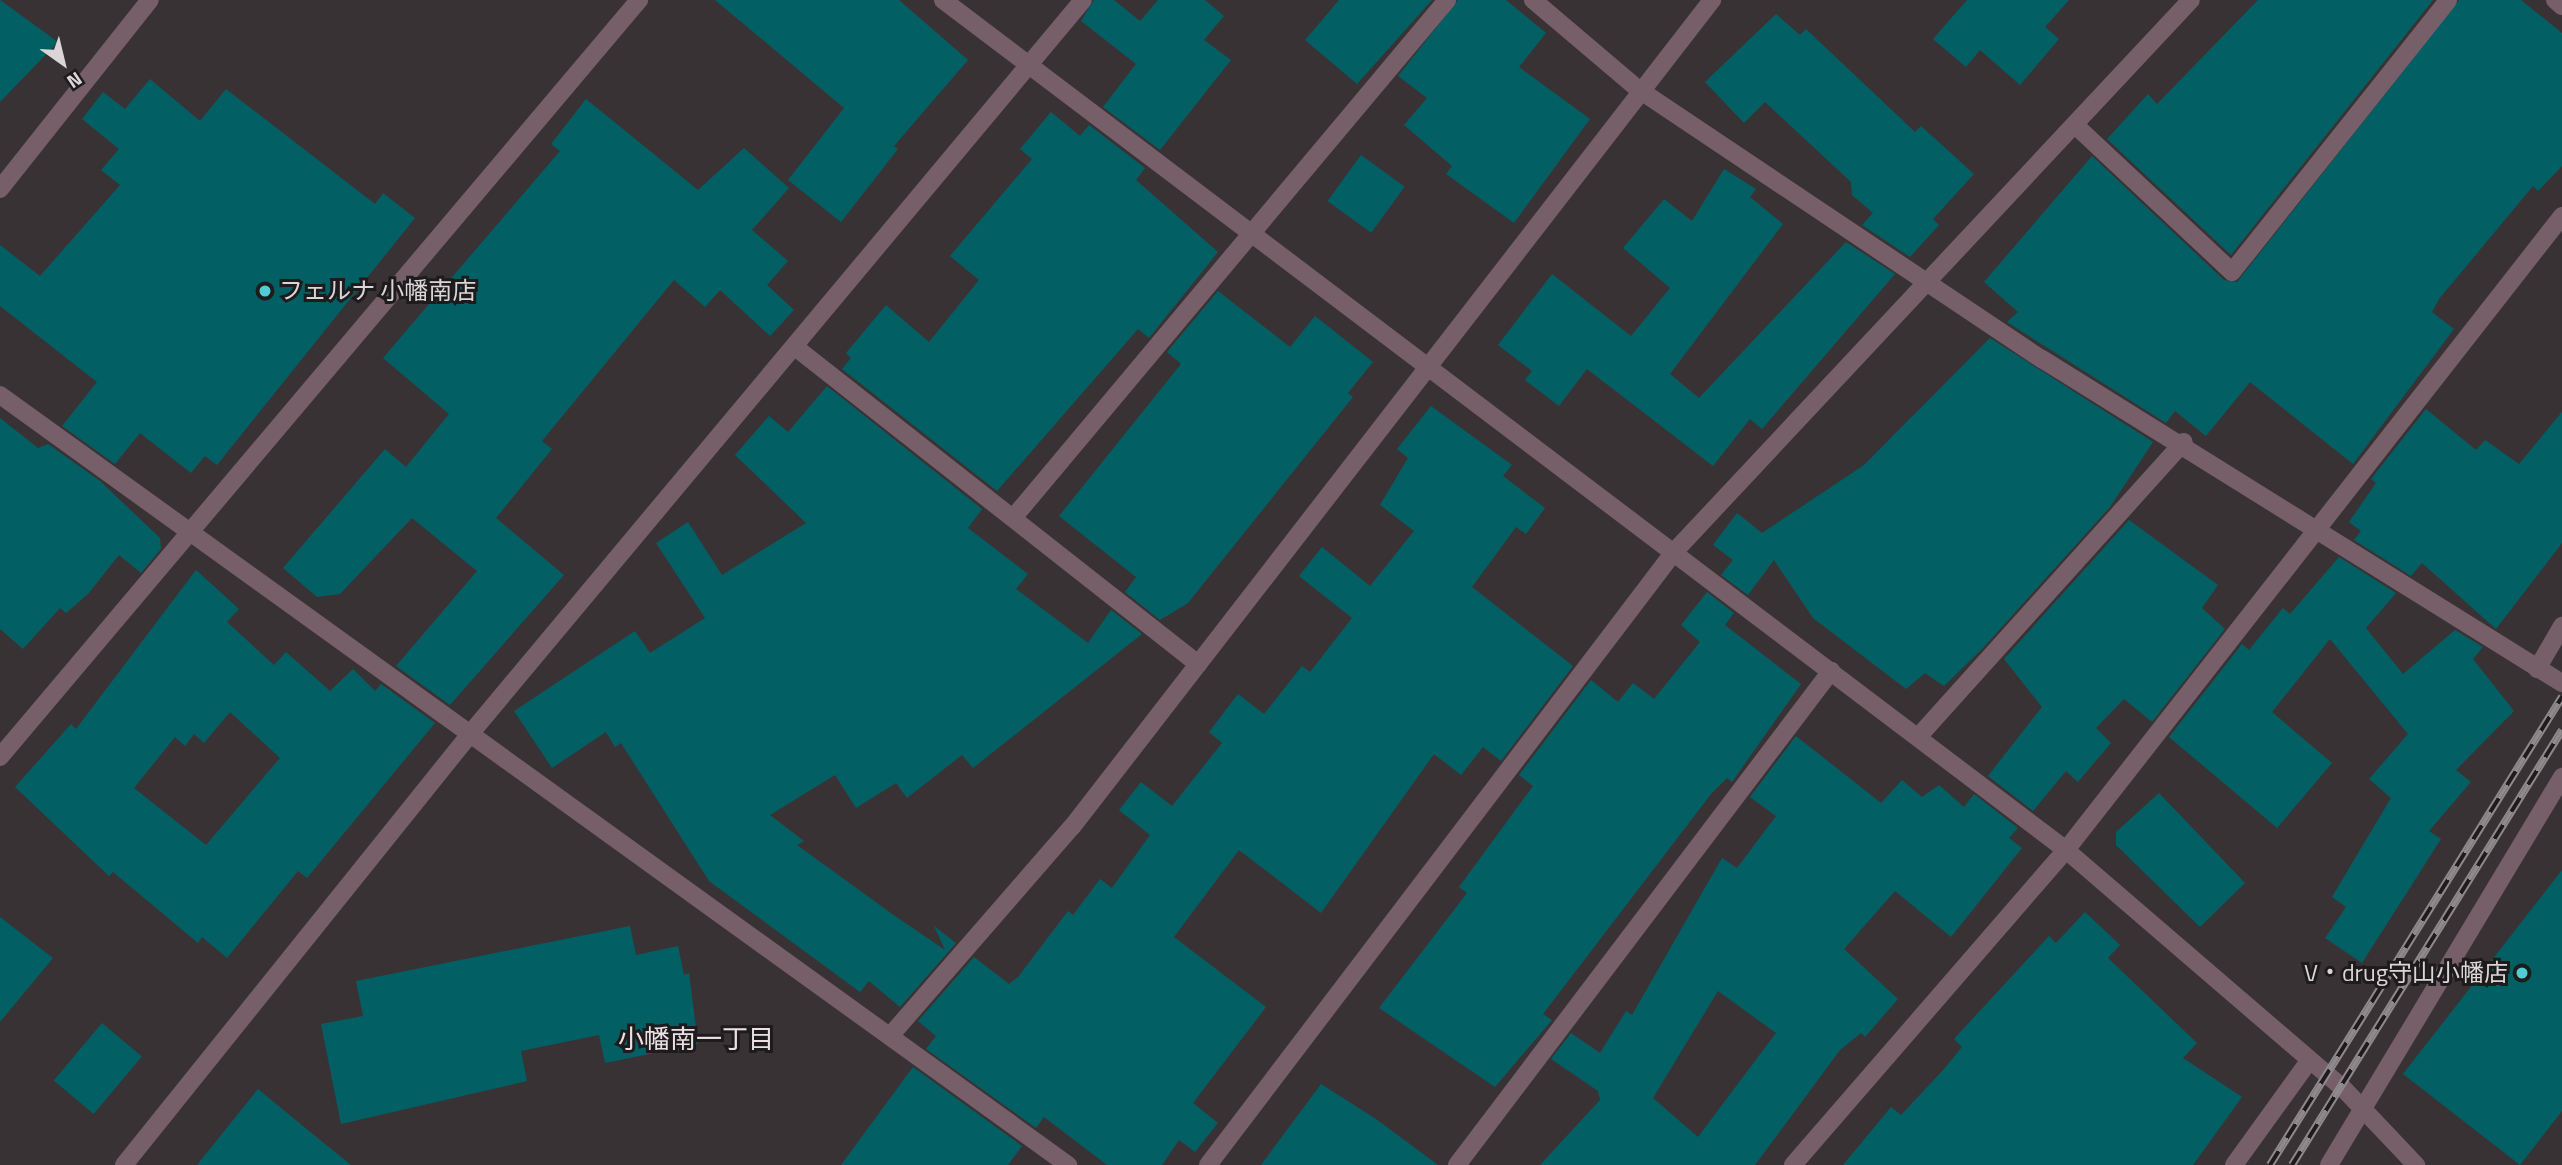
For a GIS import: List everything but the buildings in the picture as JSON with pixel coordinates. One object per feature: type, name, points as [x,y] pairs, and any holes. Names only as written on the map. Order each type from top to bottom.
[{"type":"street","points":[[0,189],[150,0]]},
{"type":"street","points":[[0,757],[639,0]]},
{"type":"street","points":[[943,0],[1253,230],[2066,849],[2342,1087],[2363,1116],[2416,1165]]},
{"type":"street","points":[[124,1165],[470,734],[1083,0]]},
{"type":"street","points":[[1013,518],[1447,0]]},
{"type":"street","points":[[1532,0],[1638,89],[2042,359],[2184,442],[2562,683]]},
{"type":"street","points":[[890,1036],[1072,827],[1638,89],[1712,0]]},
{"type":"street","points":[[1208,1165],[1674,552],[2191,0]]},
{"type":"street","points":[[2075,125],[2232,272],[2448,0]]},
{"type":"street","points":[[2555,0],[2562,6]]},
{"type":"street","points":[[1793,1165],[2066,849],[2321,528],[2562,216]]},
{"type":"street","points":[[795,347],[1198,664]]},
{"type":"street","points":[[0,395],[1068,1165]]},
{"type":"street","points":[[1918,737],[2184,442]]},
{"type":"street","points":[[2537,669],[2562,626]]},
{"type":"street","points":[[1457,1165],[1831,671]]},
{"type":"street","points":[[2329,1165],[2363,1116],[2562,777]]},
{"type":"street","points":[[2234,1165],[2309,1061]]},
{"type":"railway","points":[[2270,1165],[2562,697]]},
{"type":"railway","points":[[2292,1165],[2562,730]]},
{"type":"place","name":"フェルナ 小幡南店","points":[[265,291]]},
{"type":"place","name":"V・drug守山小幡店","points":[[2522,973]]},
{"type":"district","name":"小幡南一丁目","points":[[696,1039]]}]
